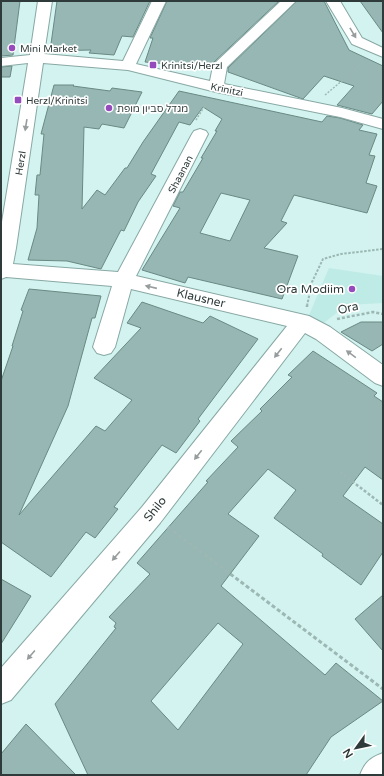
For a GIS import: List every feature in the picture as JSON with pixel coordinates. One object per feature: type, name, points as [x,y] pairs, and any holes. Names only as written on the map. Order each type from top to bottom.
[{"type":"street","name":"Herzl","points":[[1,271],[45,1]]},
{"type":"street","points":[[128,66],[159,1]]},
{"type":"street","points":[[216,87],[220,66],[289,1]]},
{"type":"street","points":[[333,1],[358,41],[378,51]]},
{"type":"street","name":"Krinitzi","points":[[1,62],[36,59],[69,60],[128,66],[216,87],[342,113],[383,124]]},
{"type":"street","name":"Shaanan","points":[[104,347],[124,280],[200,134]]},
{"type":"street","name":"Klausner","points":[[1,271],[124,280],[302,322],[323,333],[383,376]]},
{"type":"street","name":"Shilo","points":[[1,690],[151,515],[302,322]]},
{"type":"street","points":[[375,775],[383,768]]},
{"type":"path","points":[[311,107],[378,51]]},
{"type":"path","points":[[200,134],[191,129],[216,87]]},
{"type":"path","points":[[302,322],[309,300],[312,282],[323,260],[341,254],[383,249]]},
{"type":"path","name":"Ora","points":[[323,333],[324,329],[331,322],[342,317],[372,312],[383,314]]},
{"type":"path","points":[[340,472],[383,505]]},
{"type":"path","points":[[151,515],[238,578],[262,598],[383,689]]},
{"type":"shaded area","name":"Ora Modiim","points":[[329,268],[383,276],[383,303],[347,305],[321,325],[307,320]]},
{"type":"building","points":[[1,1],[20,1],[13,55],[1,56]]},
{"type":"building","points":[[57,1],[150,1],[133,37],[122,36],[114,55],[89,53],[91,50],[50,51]]},
{"type":"building","points":[[167,1],[279,1],[214,62],[211,67],[207,65],[205,67],[145,62],[153,38],[150,38]]},
{"type":"building","points":[[297,1],[324,1],[349,50],[383,66],[383,101],[372,114],[337,105],[354,86],[324,76],[303,99],[228,72],[228,68]]},
{"type":"building","points":[[360,1],[383,1],[383,33]]},
{"type":"building","points":[[12,66],[10,77],[1,77],[1,67]]},
{"type":"building","points":[[54,85],[74,85],[73,86],[110,91],[112,88],[142,92],[124,128],[102,124],[99,129],[84,127],[82,209],[97,190],[105,195],[125,168],[127,168],[143,142],[179,91],[322,122],[327,116],[340,118],[363,125],[359,130],[377,134],[369,155],[375,156],[366,183],[377,186],[367,213],[294,195],[281,221],[287,223],[264,248],[298,256],[282,299],[188,277],[185,283],[142,270],[180,208],[173,206],[180,192],[183,192],[203,158],[201,158],[217,131],[215,131],[222,119],[203,107],[190,125],[179,122],[151,174],[156,176],[138,202],[124,231],[121,230],[101,269],[67,261],[28,260],[37,228],[39,195],[35,195],[37,175],[40,175],[44,134],[41,134]],"holes":[[[221,193],[250,200],[230,241],[200,233]]]},
{"type":"building","points":[[29,289],[101,296],[95,318],[92,318],[68,406],[19,515],[96,426],[105,431],[132,400],[94,378],[141,328],[127,323],[142,302],[203,323],[210,316],[258,339],[198,419],[200,421],[176,453],[162,445],[114,507],[118,509],[95,538],[86,532],[51,577],[1,542],[1,381],[23,311],[21,310]]},
{"type":"building","points":[[361,322],[383,322],[383,344],[372,351],[341,332]]},
{"type":"building","points":[[313,351],[377,393],[374,396],[383,402],[383,480],[365,467],[343,496],[383,524],[383,552],[361,585],[322,556],[323,554],[274,518],[296,490],[268,469],[228,514],[259,536],[221,586],[325,675],[336,663],[383,701],[331,737],[306,775],[88,775],[55,704],[116,628],[114,627],[116,623],[109,617],[150,574],[137,563],[208,482],[206,481],[238,447],[231,441],[262,411],[260,409],[292,377],[288,375]],"holes":[[[218,623],[243,644],[178,730],[151,701]]]},
{"type":"building","points":[[1,579],[31,596],[1,644]]},
{"type":"building","points":[[383,595],[383,651],[355,619]]},
{"type":"building","points":[[26,724],[76,775],[1,775],[1,754]]},
{"type":"place","name":"Mini Market","points":[[12,48]]},
{"type":"place","name":"Krinitsi/Herzl","points":[[153,65]]},
{"type":"place","name":"Herzl/Krinitsi","points":[[18,100]]},
{"type":"place","name":"מגדל סביון מופת","points":[[109,108]]},
{"type":"place","name":"Ora Modiim","points":[[352,289]]}]
